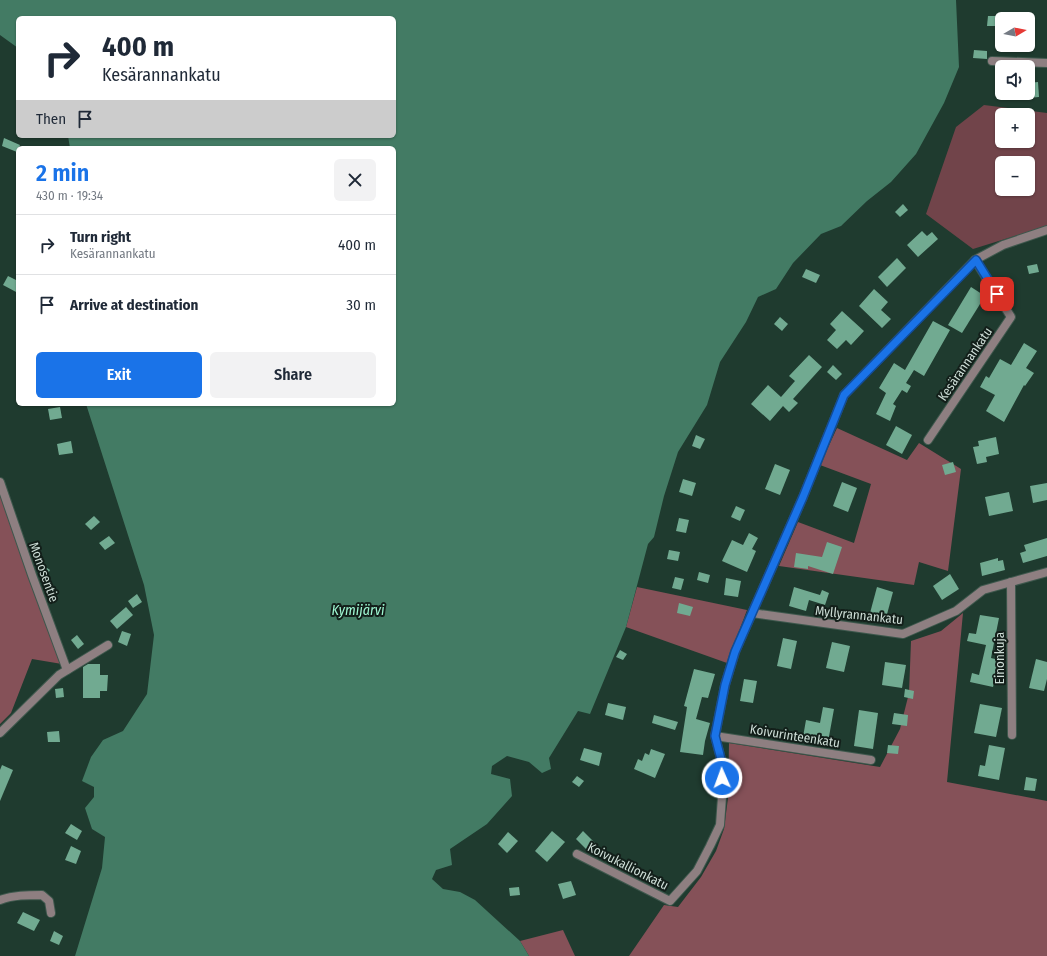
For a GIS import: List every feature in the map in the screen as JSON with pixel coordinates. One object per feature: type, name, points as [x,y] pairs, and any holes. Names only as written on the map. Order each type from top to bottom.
[{"type":"street","points":[[992,61],[1047,63]]},
{"type":"street","name":"Koivukallionkatu","points":[[577,854],[670,901],[697,871],[720,825],[722,797],[721,759],[715,736],[725,685],[735,652],[803,497],[844,395],[976,260],[1003,245],[1047,230]]},
{"type":"street","name":"Kesärannankatu","points":[[928,440],[1011,317],[976,260]]},
{"type":"street","name":"Monosentie","points":[[0,482],[67,670]]},
{"type":"street","name":"Myllyrannankatu","points":[[752,613],[903,634],[956,611],[983,590],[1047,572]]},
{"type":"street","name":"Einonkuja","points":[[1011,582],[1012,735]]},
{"type":"street","points":[[0,733],[59,675],[108,645]]},
{"type":"street","name":"Koivurinteenkatu","points":[[715,736],[871,760]]},
{"type":"street","points":[[0,900],[27,895],[42,895],[49,902],[51,913]]},
{"type":"shaded area","points":[[984,105],[1008,108],[995,108],[995,148],[1035,148],[1035,111],[1047,113],[1047,226],[973,249],[926,214],[956,127]]},
{"type":"shaded area","points":[[837,428],[907,460],[919,443],[961,469],[948,571],[919,562],[914,585],[779,566],[798,522],[854,543],[871,484],[820,465]]},
{"type":"shaded area","points":[[0,488],[62,664],[32,659],[11,713],[0,724]]},
{"type":"shaded area","points":[[637,587],[747,610],[727,663],[626,627]]},
{"type":"shaded area","points":[[963,613],[947,782],[1047,801],[1047,956],[629,956],[664,905],[678,907],[701,877],[716,851],[724,829],[728,798],[729,743],[880,767],[900,729],[909,693],[911,641],[941,631]]},
{"type":"shaded area","points":[[563,930],[575,956],[529,956],[520,941]]},
{"type":"water","name":"Kymijärvi","points":[[0,0],[956,0],[959,67],[944,103],[916,154],[891,182],[867,201],[841,226],[821,234],[793,263],[776,289],[758,297],[746,322],[720,362],[707,405],[678,452],[664,496],[654,537],[648,544],[626,627],[590,714],[578,711],[549,758],[551,769],[542,773],[529,762],[507,756],[492,766],[491,774],[510,779],[512,796],[487,824],[450,849],[452,865],[436,870],[432,879],[443,889],[460,892],[475,900],[520,941],[529,956],[75,956],[102,868],[105,837],[92,829],[85,808],[94,797],[94,787],[82,781],[91,757],[103,740],[123,731],[147,694],[154,635],[144,585],[87,406],[396,406],[396,146],[70,146],[68,138],[396,138],[396,16],[16,16],[16,47],[0,35]]},
{"type":"building","points":[[988,16],[995,16],[995,26],[987,26]]},
{"type":"building","points":[[974,50],[987,51],[987,59],[973,58]]},
{"type":"building","points":[[1035,82],[1038,82],[1039,97],[1035,97]]},
{"type":"building","points":[[4,138],[20,145],[16,146],[16,152],[2,146]]},
{"type":"building","points":[[903,204],[908,210],[900,217],[895,212]]},
{"type":"building","points":[[922,231],[927,236],[932,232],[938,239],[918,257],[907,245]]},
{"type":"building","points":[[897,258],[906,268],[887,287],[878,277]]},
{"type":"building","points":[[1037,264],[1039,272],[1029,274],[1027,266]]},
{"type":"building","points":[[806,269],[820,275],[816,283],[802,277]]},
{"type":"building","points":[[8,276],[16,280],[16,292],[3,285]]},
{"type":"building","points":[[971,287],[985,296],[962,333],[948,325]]},
{"type":"building","points":[[874,289],[888,302],[881,310],[891,319],[882,328],[859,306]]},
{"type":"building","points":[[842,311],[864,331],[851,345],[846,340],[837,349],[827,340],[836,330],[830,324]]},
{"type":"building","points":[[780,317],[788,324],[782,331],[774,324]]},
{"type":"building","points":[[933,321],[950,330],[924,376],[914,370],[906,383],[911,386],[907,393],[902,390],[893,404],[896,406],[890,421],[876,414],[886,393],[879,388],[894,363],[905,370]]},
{"type":"building","points":[[1024,343],[1037,351],[1026,368],[1034,373],[1025,386],[1024,385],[1004,422],[986,411],[995,395],[980,387],[986,376],[989,378],[1000,359],[1011,365]]},
{"type":"building","points":[[809,355],[822,367],[793,399],[798,403],[789,412],[783,406],[770,421],[751,404],[768,385],[781,397],[795,381],[789,376]]},
{"type":"building","points":[[833,365],[842,374],[836,380],[827,372]]},
{"type":"building","points":[[60,407],[62,418],[50,420],[48,409]]},
{"type":"building","points":[[896,426],[912,435],[902,454],[886,445]]},
{"type":"building","points":[[696,435],[705,439],[700,449],[692,446]]},
{"type":"building","points":[[996,437],[999,454],[986,457],[987,462],[977,464],[973,447],[979,446],[978,441]]},
{"type":"building","points":[[71,441],[73,453],[59,455],[57,444]]},
{"type":"building","points":[[953,462],[956,472],[945,475],[942,465]]},
{"type":"building","points":[[775,464],[790,470],[780,495],[765,489]]},
{"type":"building","points":[[683,479],[696,483],[692,496],[679,492]]},
{"type":"building","points":[[842,482],[857,488],[848,512],[833,506]]},
{"type":"building","points":[[1047,483],[1047,500],[1033,503],[1030,486]]},
{"type":"building","points":[[1009,492],[1013,511],[989,516],[985,497]]},
{"type":"building","points":[[736,506],[745,510],[740,521],[731,517]]},
{"type":"building","points":[[94,516],[100,522],[91,530],[85,524]]},
{"type":"building","points":[[679,518],[689,520],[686,533],[676,531]]},
{"type":"building","points":[[749,533],[758,538],[752,549],[756,551],[747,572],[722,561],[732,540],[743,545]]},
{"type":"building","points":[[109,536],[115,543],[105,550],[99,543]]},
{"type":"building","points":[[1047,538],[1047,556],[1023,563],[1020,553],[1026,551],[1024,545]]},
{"type":"building","points":[[827,542],[842,547],[833,574],[808,566],[808,569],[794,567],[796,553],[822,557]]},
{"type":"building","points":[[669,550],[680,552],[678,561],[667,559]]},
{"type":"building","points":[[998,558],[998,561],[1003,560],[1005,570],[982,576],[980,563]]},
{"type":"building","points":[[44,566],[50,570],[45,578],[38,573]]},
{"type":"building","points":[[699,572],[710,575],[708,583],[697,580]]},
{"type":"building","points":[[950,574],[959,589],[942,600],[933,586]]},
{"type":"building","points":[[675,577],[684,579],[681,590],[672,588]]},
{"type":"building","points":[[726,578],[741,581],[738,597],[724,595]]},
{"type":"building","points":[[794,587],[820,595],[822,590],[829,593],[825,605],[809,600],[806,611],[789,606]]},
{"type":"building","points":[[877,587],[893,592],[886,618],[870,613]]},
{"type":"building","points":[[137,594],[142,602],[133,608],[128,601]]},
{"type":"building","points":[[679,603],[693,607],[690,616],[677,613]]},
{"type":"building","points":[[126,607],[133,615],[117,629],[110,621]]},
{"type":"building","points":[[980,615],[999,618],[991,658],[999,660],[993,687],[970,682],[972,673],[979,675],[986,645],[967,641],[969,633],[976,634]]},
{"type":"building","points":[[122,631],[131,634],[127,646],[118,642]]},
{"type":"building","points":[[77,635],[84,644],[78,649],[71,640]]},
{"type":"building","points":[[783,638],[797,641],[791,669],[777,666]]},
{"type":"building","points":[[832,642],[850,646],[844,672],[826,668]]},
{"type":"building","points":[[620,650],[627,654],[623,660],[616,657]]},
{"type":"building","points":[[1036,659],[1047,662],[1047,679],[1044,691],[1029,688]]},
{"type":"building","points":[[885,662],[906,665],[902,688],[882,685]]},
{"type":"building","points":[[88,664],[100,664],[100,675],[108,675],[107,691],[100,691],[100,698],[83,698],[83,667]]},
{"type":"building","points":[[694,669],[715,674],[708,698],[702,697],[696,719],[710,723],[703,755],[680,752],[687,707],[684,706]]},
{"type":"building","points":[[744,679],[757,681],[753,703],[740,701]]},
{"type":"building","points":[[63,688],[64,697],[56,698],[55,689]]},
{"type":"building","points":[[905,689],[914,691],[913,699],[904,697]]},
{"type":"building","points":[[608,703],[626,707],[623,720],[605,715]]},
{"type":"building","points":[[980,704],[1002,708],[996,737],[974,733]]},
{"type":"building","points":[[823,707],[834,709],[828,742],[803,737],[806,720],[820,723]]},
{"type":"building","points":[[859,710],[878,713],[873,749],[854,746]]},
{"type":"building","points":[[894,713],[908,715],[907,726],[892,724]]},
{"type":"building","points":[[654,715],[678,722],[675,730],[652,723]]},
{"type":"building","points":[[59,731],[60,742],[48,742],[47,732]]},
{"type":"building","points":[[888,745],[899,746],[898,754],[887,753]]},
{"type":"building","points":[[989,745],[1005,748],[999,780],[978,776],[980,765],[985,766]]},
{"type":"building","points":[[584,748],[602,753],[599,766],[580,760]]},
{"type":"building","points":[[651,749],[665,754],[655,778],[634,769],[638,759],[642,761],[645,753],[649,755]]},
{"type":"building","points":[[2,765],[13,770],[0,801],[0,770]]},
{"type":"building","points":[[577,776],[584,781],[579,787],[572,782]]},
{"type":"building","points":[[1026,777],[1037,779],[1035,791],[1024,790]]},
{"type":"building","points":[[71,824],[82,831],[77,840],[65,833]]},
{"type":"building","points":[[552,831],[565,842],[547,862],[535,851]]},
{"type":"building","points":[[583,831],[598,846],[590,853],[576,839]]},
{"type":"building","points":[[508,832],[518,841],[507,853],[498,844]]},
{"type":"building","points":[[71,846],[81,851],[76,864],[65,860]]},
{"type":"building","points":[[571,881],[576,895],[563,899],[558,884]]},
{"type":"building","points":[[519,887],[520,895],[510,896],[509,888]]},
{"type":"building","points":[[23,912],[40,920],[34,931],[17,923]]},
{"type":"building","points":[[54,931],[63,936],[59,945],[50,941]]},
{"type":"route","points":[[722,778],[721,759],[715,736],[725,685],[735,652],[803,497],[844,395],[976,260],[997,294]]}]
